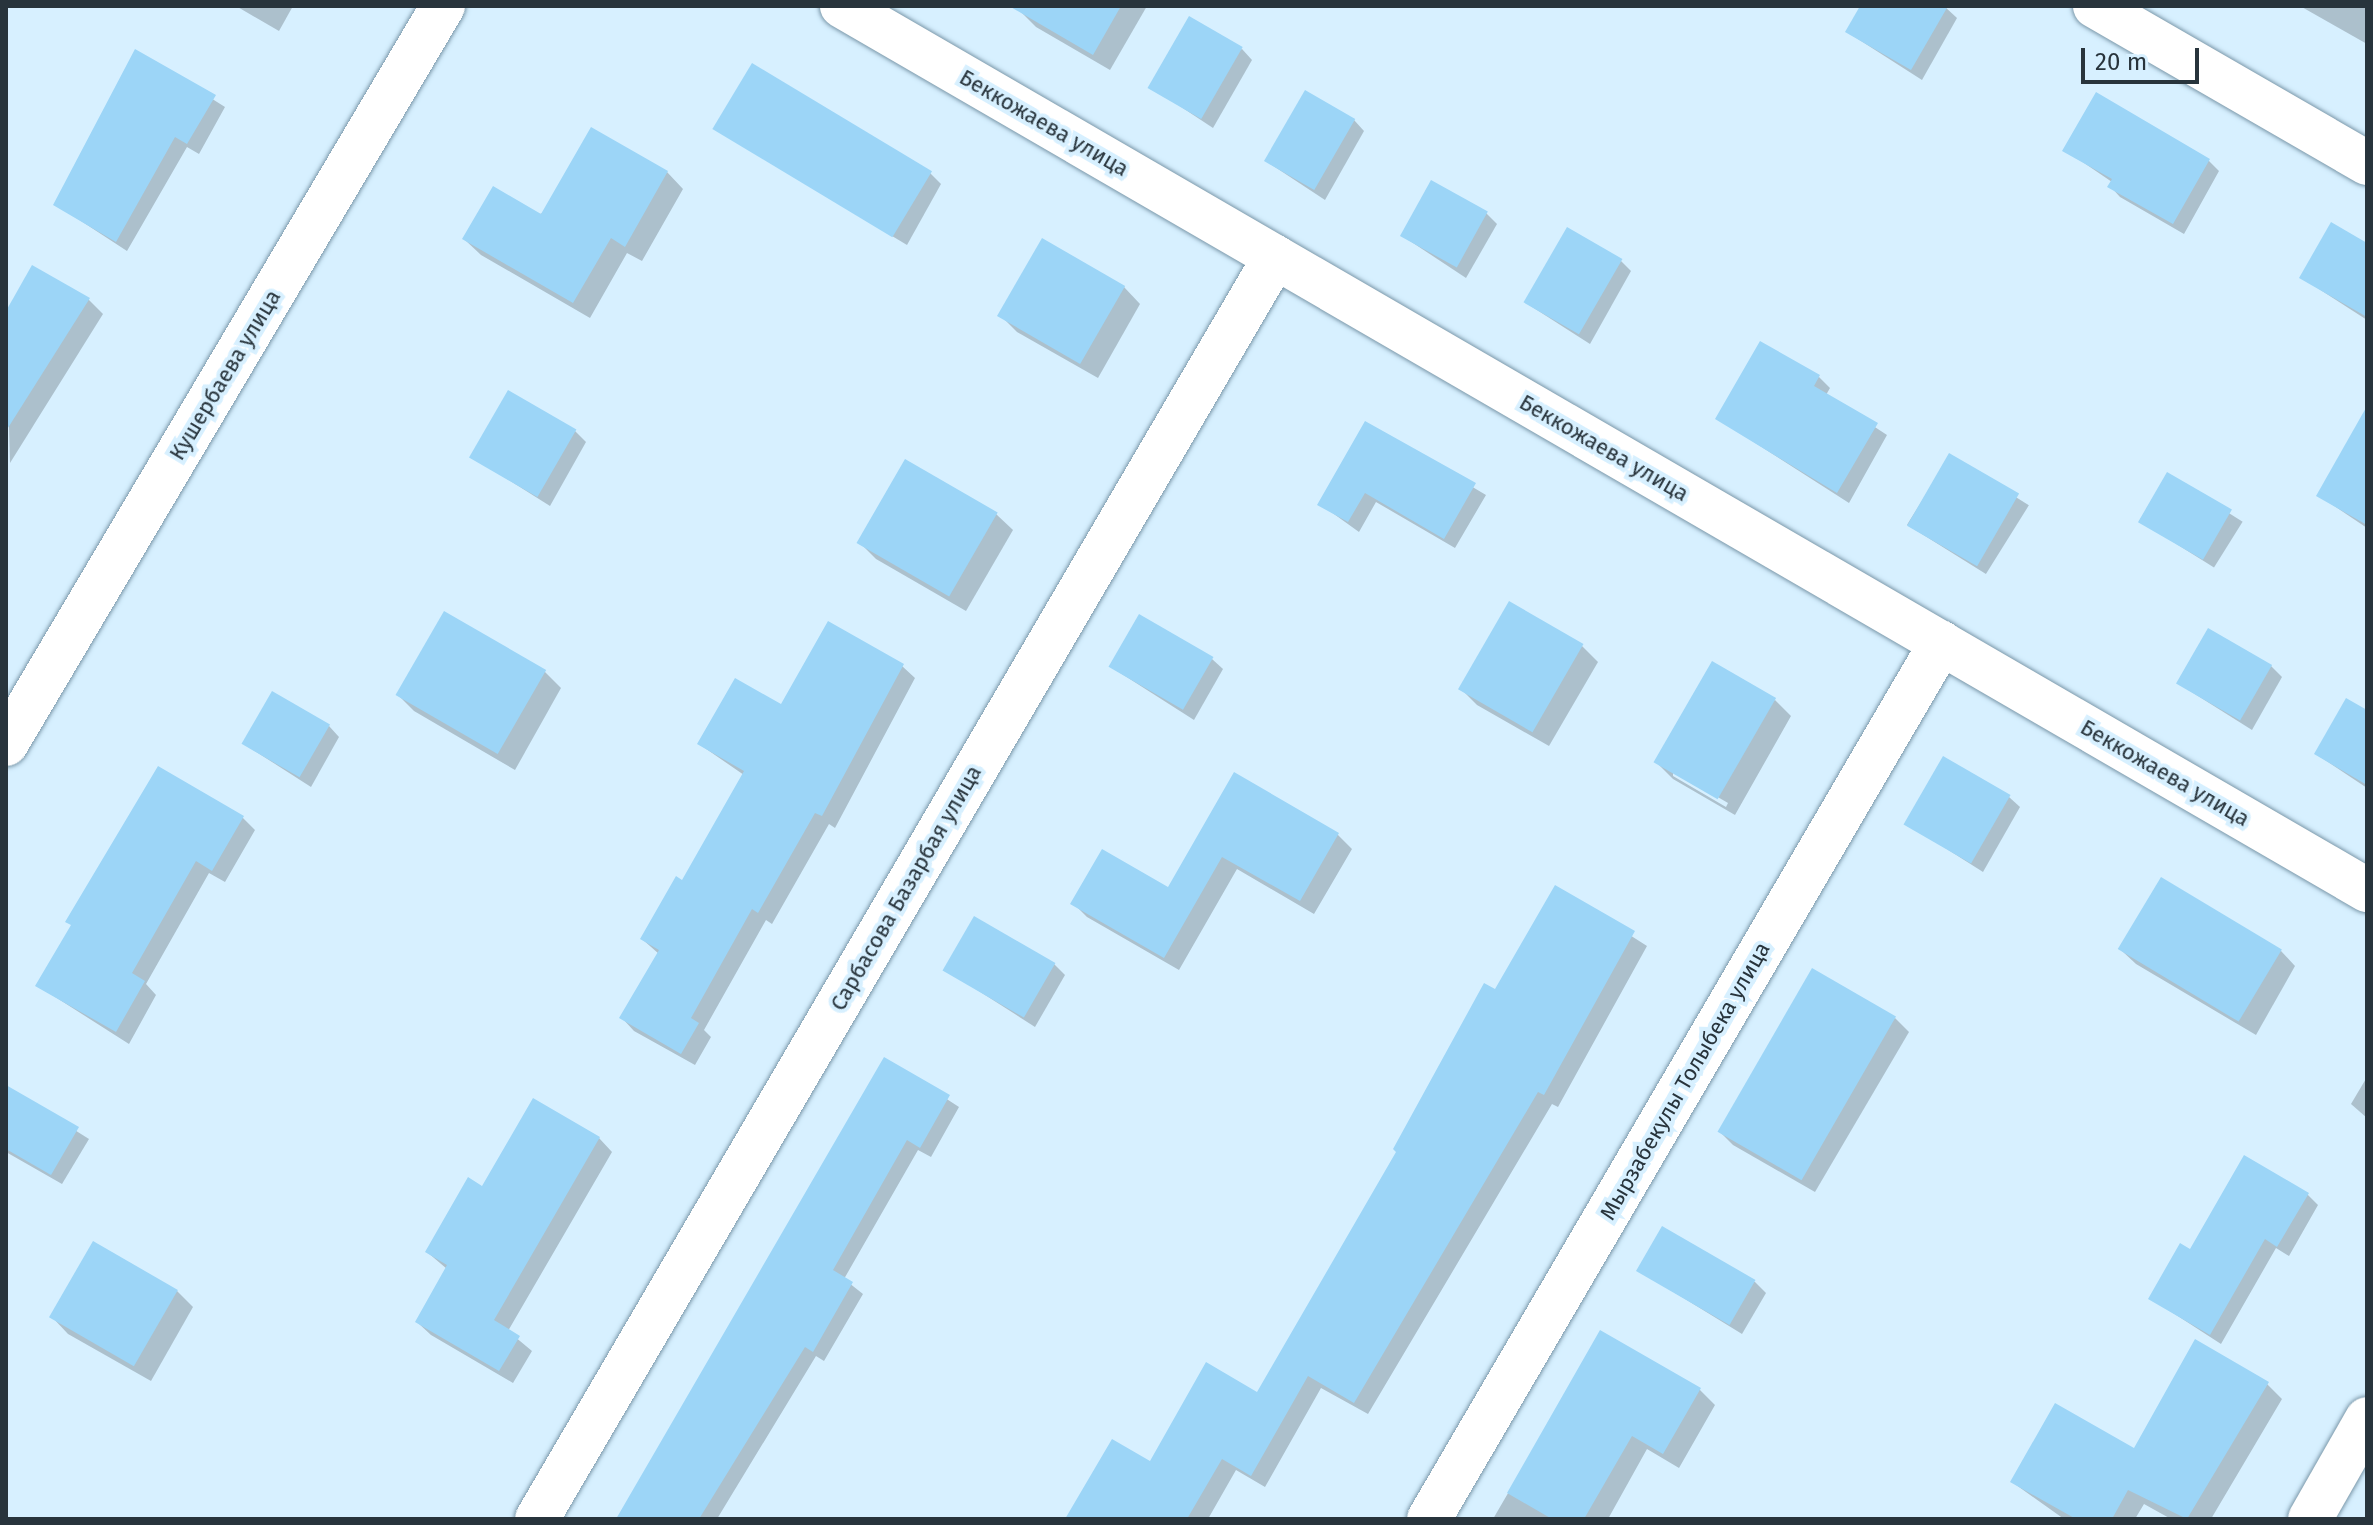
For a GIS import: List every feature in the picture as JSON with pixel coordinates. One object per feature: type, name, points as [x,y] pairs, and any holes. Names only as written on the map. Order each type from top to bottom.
[{"type":"street","name":"Кушербаева улица","points":[[6,744],[443,6]]},
{"type":"street","name":"Беккожаева улица","points":[[842,6],[2367,890]]},
{"type":"street","points":[[2095,6],[2367,163]]},
{"type":"street","name":"Сарбасова Базарбая улица","points":[[537,1519],[1275,257]]},
{"type":"street","name":"Мырзабекулы Толыбека улица","points":[[1429,1519],[1941,643]]},
{"type":"street","points":[[2310,1519],[2367,1419]]},
{"type":"building","points":[[1009,6],[1121,6],[1093,55]]},
{"type":"building","points":[[1860,6],[1948,6],[1911,70],[1845,32]]},
{"type":"building","points":[[1189,16],[1243,47],[1201,119],[1148,88]]},
{"type":"building","points":[[135,49],[216,95],[187,144],[175,137],[116,242],[53,205]]},
{"type":"building","points":[[752,63],[932,171],[892,237],[712,129]]},
{"type":"building","points":[[1305,90],[1355,119],[1314,190],[1264,161]]},
{"type":"building","points":[[2096,92],[2210,159],[2173,224],[2107,187],[2112,179],[2062,151]]},
{"type":"building","points":[[591,127],[668,171],[625,247],[611,238],[573,303],[462,239],[493,186],[541,214]]},
{"type":"building","points":[[1431,180],[1488,212],[1457,267],[1400,236]]},
{"type":"building","points":[[2331,222],[2367,243],[2367,317],[2299,278]]},
{"type":"building","points":[[1567,227],[1622,259],[1579,334],[1524,302]]},
{"type":"building","points":[[1042,238],[1125,286],[1080,364],[997,316]]},
{"type":"building","points":[[32,265],[90,298],[6,431],[6,311]]},
{"type":"building","points":[[1760,341],[1820,375],[1814,386],[1878,423],[1837,493],[1715,419]]},
{"type":"building","points":[[508,390],[576,429],[537,497],[469,458]]},
{"type":"building","points":[[2367,406],[2367,525],[2316,496]]},
{"type":"building","points":[[1365,421],[1476,483],[1444,539],[1365,493],[1348,522],[1317,505]]},
{"type":"building","points":[[1949,453],[2019,494],[1977,566],[1907,526]]},
{"type":"building","points":[[905,459],[998,512],[949,597],[856,543]]},
{"type":"building","points":[[2167,472],[2232,509],[2203,560],[2138,522]]},
{"type":"building","points":[[1509,601],[1583,644],[1532,732],[1458,689]]},
{"type":"building","points":[[444,611],[546,670],[498,754],[396,695]]},
{"type":"building","points":[[1139,614],[1213,657],[1183,710],[1108,667]]},
{"type":"building","points":[[828,621],[904,664],[822,816],[815,813],[758,913],[752,909],[691,1018],[699,1023],[681,1054],[619,1018],[659,950],[640,939],[676,876],[682,880],[744,771],[697,744],[735,678],[781,704]]},
{"type":"building","points":[[2208,628],[2272,665],[2240,720],[2176,683]]},
{"type":"building","points":[[1712,661],[1776,698],[1718,799],[1654,762]]},
{"type":"building","points":[[272,691],[330,724],[300,777],[242,744]]},
{"type":"building","points":[[2346,698],[2367,710],[2367,785],[2314,754]]},
{"type":"building","points":[[1943,756],[2011,795],[1971,863],[1904,824]]},
{"type":"building","points":[[158,766],[244,816],[212,871],[196,861],[132,973],[145,981],[116,1032],[35,986],[71,925],[65,922]]},
{"type":"building","points":[[1234,772],[1339,833],[1300,901],[1222,857],[1164,958],[1070,904],[1102,849],[1168,887]]},
{"type":"building","points":[[2161,877],[2282,950],[2239,1022],[2118,949]]},
{"type":"building","points":[[1555,885],[1635,931],[1544,1095],[1538,1092],[1354,1403],[1308,1376],[1251,1476],[1222,1459],[1187,1519],[1065,1519],[1112,1439],[1150,1461],[1206,1362],[1257,1392],[1396,1152],[1393,1149],[1484,983],[1495,989]]},
{"type":"building","points":[[974,916],[1055,963],[1024,1018],[942,971]]},
{"type":"building","points":[[1812,968],[1896,1016],[1802,1180],[1718,1132]]},
{"type":"building","points":[[884,1057],[950,1095],[920,1148],[907,1140],[833,1270],[853,1282],[813,1352],[805,1347],[699,1519],[616,1519]]},
{"type":"building","points":[[6,1085],[79,1127],[51,1175],[6,1149]]},
{"type":"building","points":[[533,1098],[600,1137],[494,1320],[520,1336],[499,1371],[415,1322],[447,1265],[425,1252],[468,1177],[482,1186]]},
{"type":"building","points":[[2244,1155],[2309,1193],[2277,1247],[2265,1239],[2210,1335],[2148,1299],[2180,1243],[2190,1249]]},
{"type":"building","points":[[1662,1226],[1756,1280],[1730,1325],[1636,1271]]},
{"type":"building","points":[[93,1241],[178,1290],[134,1366],[49,1317]]},
{"type":"building","points":[[1600,1330],[1701,1388],[1663,1454],[1632,1436],[1584,1519],[1552,1519],[1507,1493]]},
{"type":"building","points":[[2195,1339],[2269,1382],[2187,1519],[2128,1490],[2112,1519],[2076,1519],[2010,1482],[2055,1403],[2134,1448]]}]
